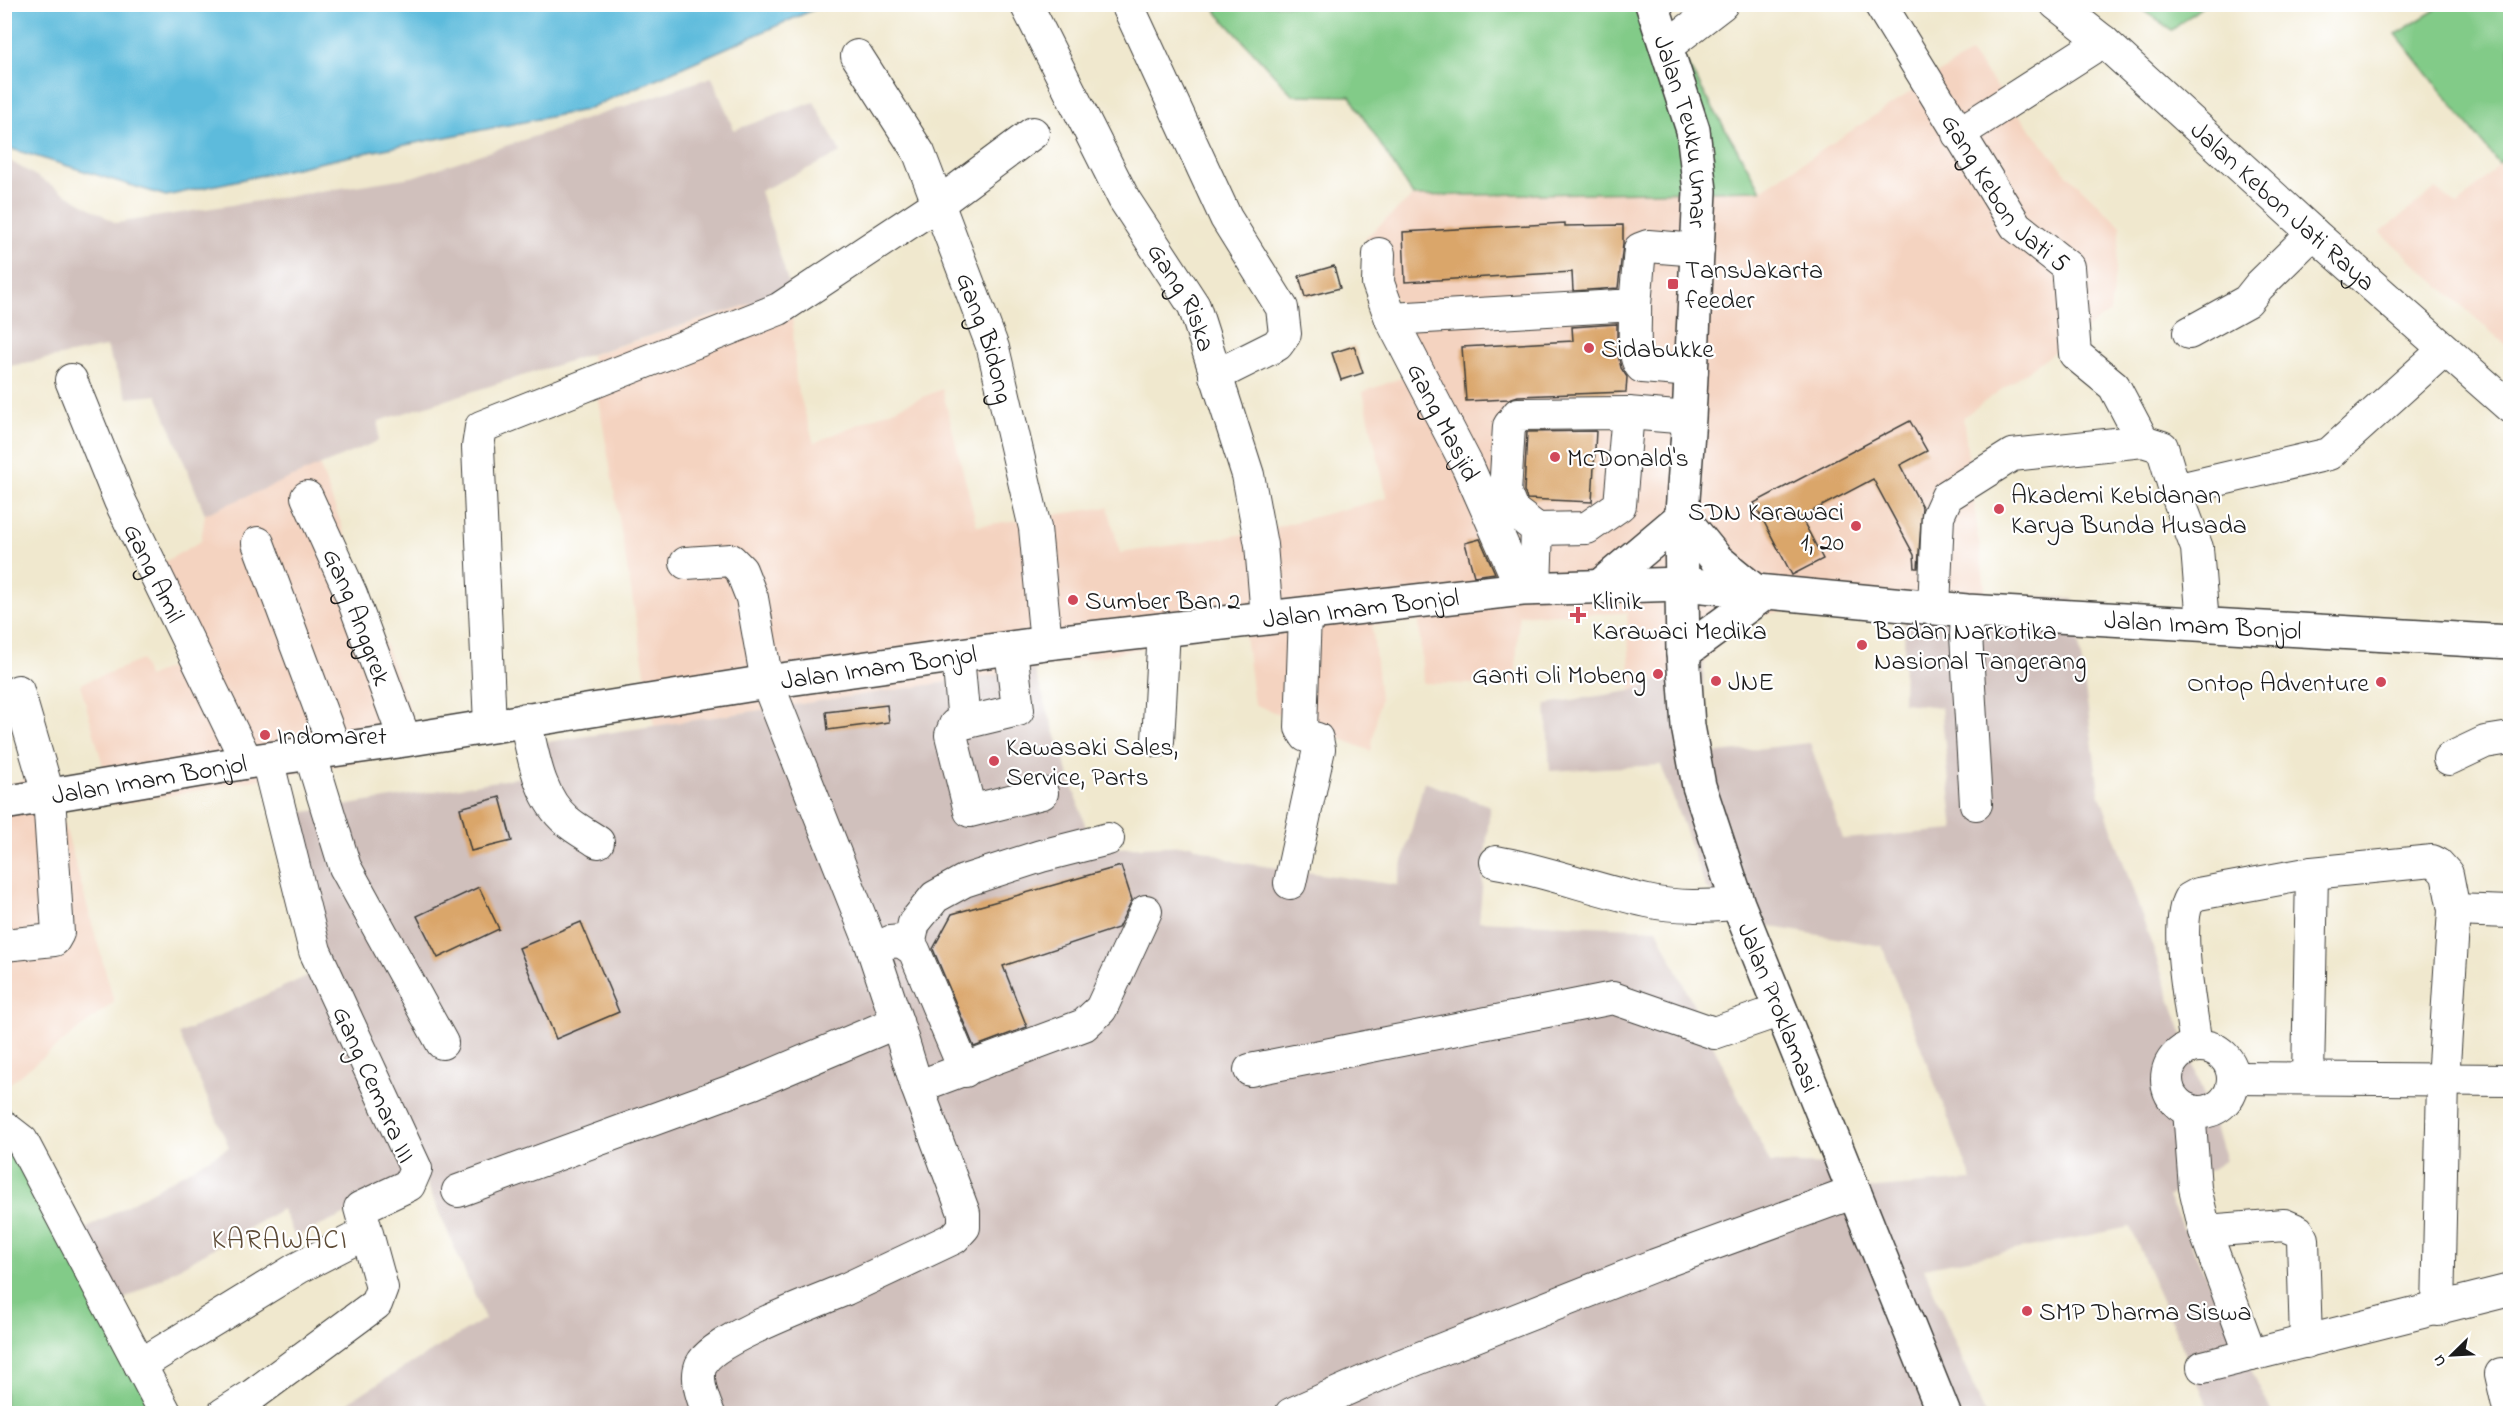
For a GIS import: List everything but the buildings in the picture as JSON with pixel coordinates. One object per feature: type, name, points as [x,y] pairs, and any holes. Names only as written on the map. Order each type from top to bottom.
[{"type":"main road","name":"Jalan Teuku Umar","points":[[1652,4],[1693,130],[1700,191],[1692,371],[1682,517],[1682,584]]},
{"type":"main road","points":[[1600,586],[1682,517],[1718,560],[1761,593],[1683,653]]},
{"type":"main road","name":"Jalan Imam Bonjol","points":[[4,803],[257,760],[405,740],[767,682],[1164,629],[1529,588],[1682,584],[1967,611],[2511,642]]},
{"type":"main road","name":"Jalan Proklamasi","points":[[1682,584],[1683,653],[1688,726],[1699,786],[1738,904],[1944,1413]]},
{"type":"street","name":"Gang Riska","points":[[1026,4],[1124,199],[1194,306],[1248,475],[1262,545],[1267,617]]},
{"type":"street","points":[[1127,4],[1226,218],[1282,308],[1285,334],[1277,345],[1215,376]]},
{"type":"street","points":[[1666,46],[1722,4]]},
{"type":"street","name":"Gang Kebon Jati 5","points":[[1880,4],[2016,226],[2067,267],[2075,354],[2115,386],[2143,441]]},
{"type":"street","name":"Jalan Kebon Jati Raya","points":[[2056,4],[2103,41],[2313,233],[2511,407]]},
{"type":"street","points":[[1958,134],[2103,41]]},
{"type":"street","name":"Gang Bidong","points":[[857,56],[919,153],[993,348],[1035,528],[1046,644]]},
{"type":"street","points":[[490,725],[478,447],[481,427],[779,309],[939,203],[1033,134]]},
{"type":"street","points":[[2189,333],[2247,301],[2259,286],[2313,233]]},
{"type":"street","points":[[1692,371],[1642,367],[1639,364],[1636,354],[1635,305],[1640,249],[1648,246],[1698,250]]},
{"type":"street","name":"Gang Masjid","points":[[1379,254],[1378,283],[1390,319],[1529,588]]},
{"type":"street","points":[[1390,319],[1635,305]]},
{"type":"street","points":[[2175,490],[2329,454],[2444,350]]},
{"type":"street","name":"Gang Amil","points":[[71,380],[120,501],[257,760]]},
{"type":"street","points":[[1628,413],[1620,505],[1587,528],[1537,529],[1512,510],[1505,493],[1509,426],[1518,414],[1628,413],[1689,418]]},
{"type":"street","points":[[1934,608],[1938,516],[1947,496],[2012,455],[2143,441],[2162,447],[2197,548],[2203,624]]},
{"type":"street","name":"Gang Anggrek","points":[[307,497],[351,594],[405,740]]},
{"type":"street","points":[[1529,588],[1537,529]]},
{"type":"street","points":[[258,543],[323,751],[345,867],[442,1043]]},
{"type":"street","points":[[686,563],[731,560],[741,570],[752,598],[767,682],[872,944],[917,1087],[964,1214],[964,1227],[954,1238],[846,1289],[746,1332],[709,1355],[702,1364],[699,1380],[710,1413]]},
{"type":"street","points":[[1967,611],[1966,635],[1976,804]]},
{"type":"street","points":[[1290,883],[1319,749],[1317,740],[1306,736],[1301,728],[1305,614]]},
{"type":"street","points":[[1158,741],[1164,629]]},
{"type":"street","points":[[1011,648],[1018,710],[955,725],[951,735],[970,811],[1042,793]]},
{"type":"street","points":[[958,656],[964,723]]},
{"type":"street","points":[[4,945],[54,940],[58,933],[49,797],[18,691]]},
{"type":"street","points":[[525,719],[539,776],[552,805],[566,820],[598,842]]},
{"type":"street","points":[[2449,759],[2485,742],[2511,738]]},
{"type":"street","name":"Gang Cemara III","points":[[223,1413],[253,1395],[376,1304],[382,1288],[360,1208],[409,1185],[416,1169],[315,951],[257,760]]},
{"type":"street","points":[[909,945],[914,923],[935,897],[964,880],[1041,856],[1108,839]]},
{"type":"street","points":[[2196,1046],[2186,971],[2183,915],[2189,899],[2198,894],[2312,873],[2432,861],[2438,864],[2447,874],[2454,910],[2443,1080],[2438,1310]]},
{"type":"street","points":[[1496,862],[1535,869],[1647,901],[1698,906],[1738,904]]},
{"type":"street","points":[[2308,1078],[2312,873]]},
{"type":"street","points":[[2454,910],[2511,912]]},
{"type":"street","points":[[917,1087],[1084,1026],[1101,1009],[1146,911]]},
{"type":"street","points":[[872,944],[901,941],[914,950],[964,1071]]},
{"type":"street","points":[[1250,1070],[1613,998],[1714,1033],[1781,1010]]},
{"type":"street","points":[[458,1191],[753,1083],[897,1022]]},
{"type":"street","points":[[2196,1046],[2217,1050],[2231,1067],[2232,1089],[2220,1106],[2210,1111],[2190,1110],[2180,1105],[2172,1097],[2168,1087],[2170,1065],[2176,1056],[2196,1046]]},
{"type":"street","points":[[2233,1078],[2511,1080]]},
{"type":"street","points":[[2190,1110],[2195,1188],[2205,1231],[2251,1355]]},
{"type":"street","points":[[4,1127],[22,1141],[166,1413]]},
{"type":"street","points":[[1291,1413],[1397,1367],[1655,1265],[1855,1192]]},
{"type":"street","points":[[2205,1231],[2284,1226],[2298,1231],[2302,1239],[2306,1342]]},
{"type":"street","points":[[140,1365],[298,1268],[366,1233]]},
{"type":"street","points":[[2203,1367],[2511,1290]]},
{"type":"street","points":[[2501,1374],[2510,1413]]},
{"type":"shaded area","points":[[1970,53],[2064,171],[2121,226],[2110,312],[1963,417],[1986,597],[1819,606],[1742,618],[1704,662],[1631,691],[1627,613],[1519,615],[1515,685],[1423,683],[1419,621],[1372,625],[1380,699],[1371,751],[1254,704],[1244,628],[1034,669],[654,726],[591,355],[791,291],[796,383],[814,443],[942,389],[977,526],[1108,507],[1120,553],[1253,533],[1387,498],[1363,392],[1428,368],[1365,238],[1413,196],[1761,190]]},
{"type":"shaded area","points":[[712,77],[734,130],[814,102],[841,153],[760,191],[791,291],[379,421],[378,441],[205,514],[157,395],[128,398],[106,347],[5,367],[5,158],[116,223],[412,177]]},
{"type":"shaded area","points":[[2510,154],[2510,349],[2380,232],[2436,189],[2458,205]]},
{"type":"shaded area","points":[[319,464],[424,750],[114,805],[80,684],[142,660],[147,677],[201,655],[159,565],[201,541],[205,514]]},
{"type":"shaded area","points":[[1986,597],[2073,598],[2099,792],[2226,1160],[2168,1197],[2272,1413],[2211,1413],[2130,1227],[1924,1268],[1985,1414],[333,1413],[485,1319],[425,1179],[295,1237],[282,1209],[116,1304],[77,1234],[229,1147],[179,1034],[314,973],[274,817],[535,775],[527,745],[1034,669],[1093,849],[1191,845],[1236,862],[1397,885],[1424,782],[1490,806],[1479,921],[1657,929],[1770,1163],[1833,1165],[1842,1191],[1972,1180],[1882,946],[1749,923],[1706,888],[1661,765],[1550,771],[1546,704],[1631,691],[1704,662],[1700,755],[1810,743],[1843,839],[1954,830],[1941,707],[1903,703],[1905,607]]},
{"type":"shaded area","points":[[50,773],[114,1002],[5,1087],[5,785]]},
{"type":"green space","points":[[1213,5],[1642,5],[1676,45],[1761,190],[1413,196],[1350,96],[1293,95],[1219,15]]},
{"type":"green space","points":[[2135,5],[2204,5],[2172,30]]},
{"type":"green space","points":[[2443,5],[2510,5],[2510,154],[2499,164],[2396,34]]},
{"type":"green space","points":[[4,1102],[176,1413],[5,1413]]},
{"type":"water","points":[[4,5],[824,5],[585,110],[369,152],[166,196],[5,147]]},
{"type":"place","name":"TansJakarta feeder","points":[[1673,284]]},
{"type":"place","name":"Sidabukke","points":[[1589,348]]},
{"type":"place","name":"McDonald's","points":[[1555,457]]},
{"type":"place","name":"Akademi Kebidanan Karya Bunda Husada","points":[[1999,509]]},
{"type":"place","name":"SDN Karawaci 1, 20","points":[[1856,526]]},
{"type":"place","name":"Sumber Ban 2","points":[[1073,600]]},
{"type":"place","name":"Klinik Karawaci Medika","points":[[1578,615]]},
{"type":"place","name":"Badan Narkotika Nasional Tangerang","points":[[1862,645]]},
{"type":"place","name":"Ganti Oli Mobeng","points":[[1658,674]]},
{"type":"place","name":"JNE","points":[[1716,681]]},
{"type":"place","name":"Ontop Adventure","points":[[2381,682]]},
{"type":"place","name":"Indomaret","points":[[265,735]]},
{"type":"place","name":"Kawasaki Sales, Service, Parts","points":[[994,761]]},
{"type":"place","name":"SMP Dharma Siswa","points":[[2027,1311]]},
{"type":"district","name":"KARAWACI","points":[[280,1238]]}]
